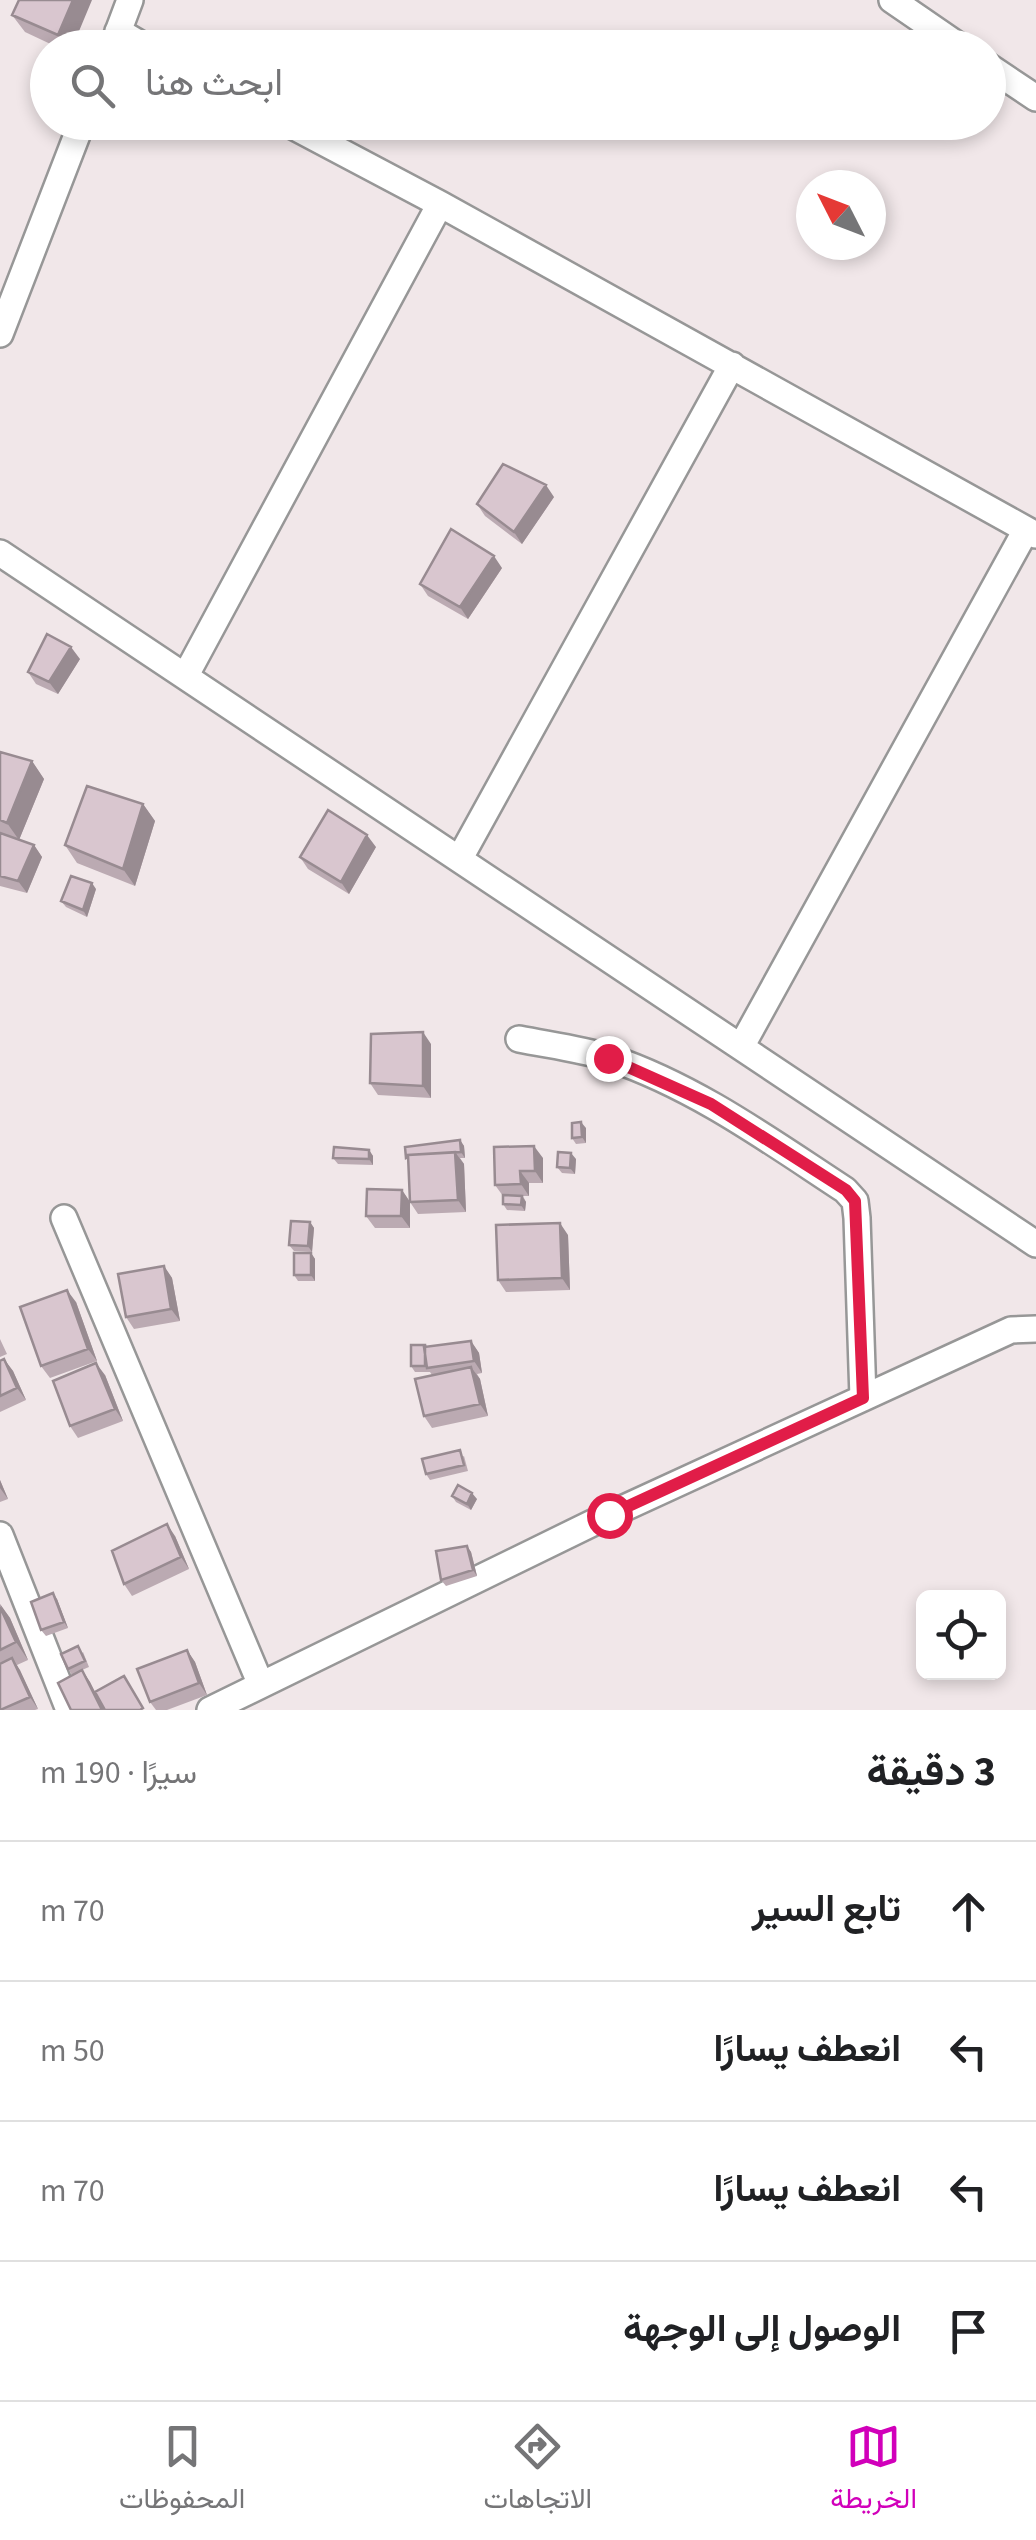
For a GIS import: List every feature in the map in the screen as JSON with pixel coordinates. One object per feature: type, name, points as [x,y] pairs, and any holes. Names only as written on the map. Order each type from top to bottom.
[{"type":"street","points":[[118,30],[130,0]]},
{"type":"street","points":[[892,0],[936,30]]},
{"type":"street","points":[[1006,78],[1036,98]]},
{"type":"street","points":[[0,334],[75,140]]},
{"type":"street","points":[[319,140],[1031,532],[741,1048]]},
{"type":"street","points":[[186,676],[440,204]]},
{"type":"street","points":[[460,858],[732,365]]},
{"type":"street","points":[[0,553],[1036,1244]]},
{"type":"street","points":[[519,1039],[608,1058],[657,1078],[711,1104],[846,1190],[855,1201],[857,1218],[863,1398]]},
{"type":"street","points":[[64,1218],[261,1685]]},
{"type":"street","points":[[210,1710],[609,1515],[1011,1330],[1036,1328]]},
{"type":"street","points":[[0,1536],[70,1710]]},
{"type":"building","points":[[19,0],[73,0],[60,30],[46,30],[12,15]]},
{"type":"building","points":[[503,464],[546,485],[514,532],[477,504]]},
{"type":"building","points":[[451,529],[494,556],[460,607],[420,584]]},
{"type":"building","points":[[47,634],[71,647],[49,682],[28,672]]},
{"type":"building","points":[[0,752],[32,761],[7,823],[0,820]]},
{"type":"building","points":[[87,786],[143,804],[123,869],[65,845]]},
{"type":"building","points":[[328,810],[367,835],[341,882],[300,857]]},
{"type":"building","points":[[0,833],[34,845],[18,881],[0,876]]},
{"type":"building","points":[[71,876],[92,883],[83,910],[61,901]]},
{"type":"building","points":[[423,1032],[423,1086],[370,1083],[371,1034]]},
{"type":"building","points":[[581,1122],[582,1137],[572,1138],[572,1123]]},
{"type":"building","points":[[460,1140],[461,1152],[406,1158],[405,1147]]},
{"type":"building","points":[[534,1146],[535,1171],[520,1171],[521,1184],[495,1185],[494,1147]]},
{"type":"building","points":[[334,1147],[369,1150],[369,1159],[333,1158]]},
{"type":"building","points":[[455,1152],[458,1200],[410,1202],[408,1155]]},
{"type":"building","points":[[558,1152],[571,1153],[570,1168],[557,1167]]},
{"type":"building","points":[[367,1189],[402,1190],[401,1216],[366,1216]]},
{"type":"building","points":[[503,1195],[522,1196],[521,1205],[503,1204]]},
{"type":"building","points":[[291,1221],[310,1222],[308,1246],[289,1245]]},
{"type":"building","points":[[560,1223],[562,1278],[498,1280],[496,1225]]},
{"type":"building","points":[[294,1253],[311,1253],[311,1275],[294,1275]]},
{"type":"building","points":[[164,1266],[171,1309],[126,1317],[118,1274]]},
{"type":"building","points":[[67,1290],[88,1349],[41,1366],[20,1307]]},
{"type":"building","points":[[471,1341],[474,1361],[427,1368],[424,1347]]},
{"type":"building","points":[[411,1345],[425,1345],[425,1366],[411,1366]]},
{"type":"building","points":[[4,1359],[17,1388],[0,1396],[0,1361]]},
{"type":"building","points":[[96,1363],[115,1409],[70,1426],[53,1381]]},
{"type":"building","points":[[471,1367],[480,1404],[424,1416],[415,1379]]},
{"type":"building","points":[[460,1450],[464,1465],[426,1474],[422,1459]]},
{"type":"building","points":[[458,1485],[472,1493],[467,1504],[452,1496]]},
{"type":"building","points":[[167,1524],[181,1557],[124,1584],[112,1551]]},
{"type":"building","points":[[467,1546],[473,1570],[441,1580],[436,1551]]},
{"type":"building","points":[[53,1593],[64,1622],[41,1630],[31,1602]]},
{"type":"building","points":[[0,1607],[16,1642],[0,1650]]},
{"type":"building","points":[[78,1646],[85,1661],[68,1669],[61,1654]]},
{"type":"building","points":[[187,1650],[199,1683],[150,1702],[137,1669]]},
{"type":"building","points":[[12,1658],[30,1697],[0,1710],[0,1664]]},
{"type":"building","points":[[82,1670],[102,1710],[71,1710],[58,1683]]},
{"type":"building","points":[[124,1676],[143,1708],[105,1710],[95,1692]]},
{"type":"route","points":[[608,1058],[711,1104],[846,1190],[855,1201],[863,1398],[609,1515]]}]
